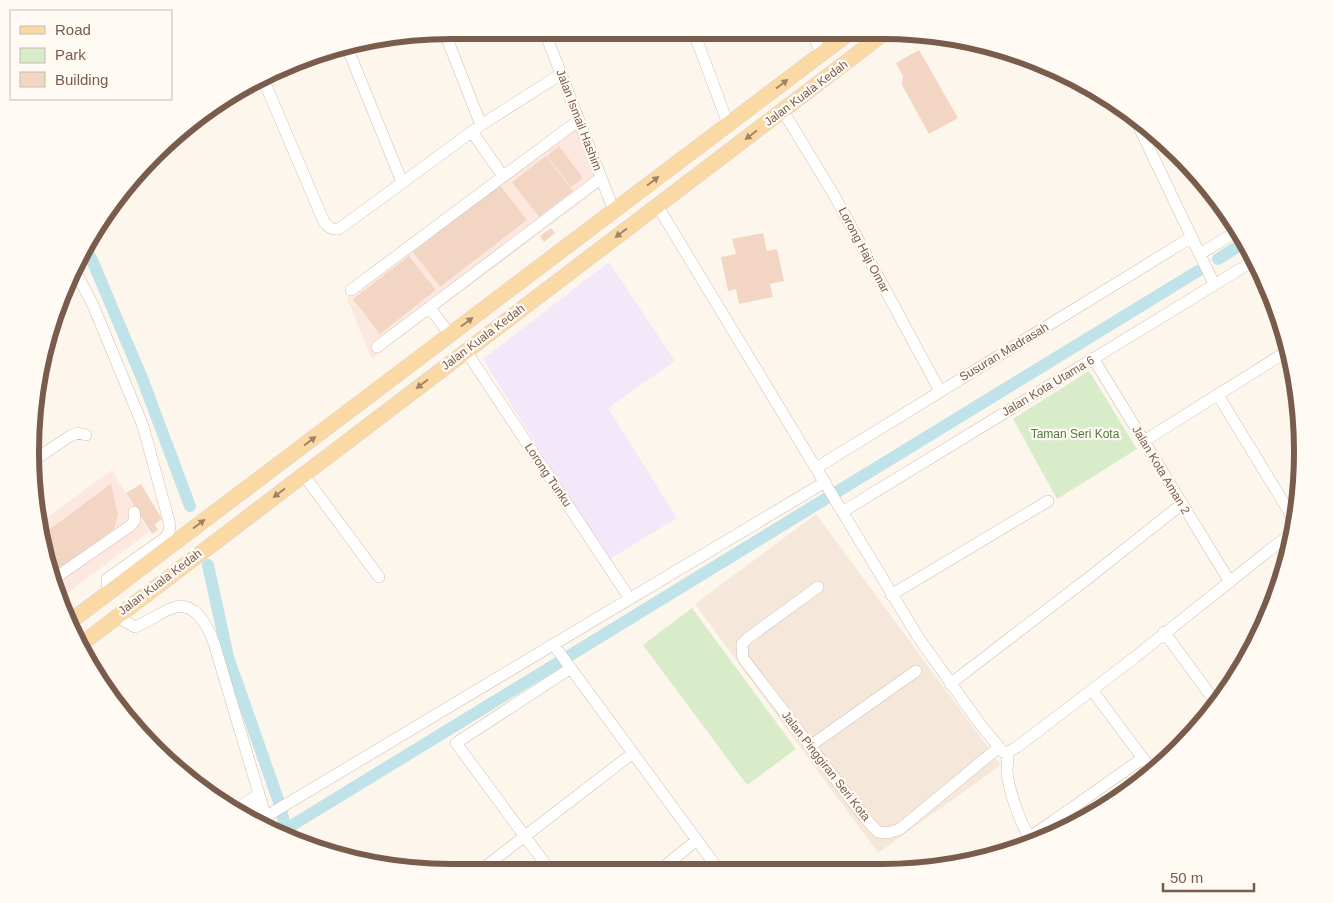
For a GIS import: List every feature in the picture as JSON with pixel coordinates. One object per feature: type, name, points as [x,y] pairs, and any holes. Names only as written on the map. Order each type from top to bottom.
[{"type":"main road","name":"Jalan Kuala Kedah","points":[[74,619],[841,39]]},
{"type":"main road","name":"Jalan Kuala Kedah","points":[[85,641],[875,39]]},
{"type":"street","points":[[447,39],[477,128],[503,176]]},
{"type":"street","name":"Jalan Ismail Hashim","points":[[547,39],[614,210]]},
{"type":"street","points":[[696,39],[728,124]]},
{"type":"street","points":[[815,39],[821,54]]},
{"type":"street","points":[[349,52],[402,182]]},
{"type":"street","points":[[265,83],[324,222],[329,228],[334,230],[477,128],[561,74]]},
{"type":"street","name":"Lorong Haji Omar","points":[[783,111],[834,194],[940,391]]},
{"type":"street","points":[[351,290],[579,120]]},
{"type":"street","points":[[1142,131],[1214,284]]},
{"type":"street","points":[[377,347],[601,178]]},
{"type":"street","points":[[657,205],[918,637],[950,684],[1003,750],[1009,786],[1030,836]]},
{"type":"street","points":[[1200,254],[1232,234]]},
{"type":"street","name":"Susuran Madrasah","points":[[816,468],[1192,237]]},
{"type":"street","name":"Jalan Kota Utama 6","points":[[839,507],[1093,358],[1249,264]]},
{"type":"street","points":[[78,276],[93,305],[143,426],[170,525],[169,532],[165,538],[107,579],[107,584],[111,590]]},
{"type":"street","points":[[430,308],[450,335]]},
{"type":"street","name":"Lorong Tunku","points":[[466,351],[630,599]]},
{"type":"street","points":[[1144,442],[1282,354]]},
{"type":"street","name":"Jalan Kota Aman 2","points":[[1093,358],[1230,582]]},
{"type":"street","points":[[1218,395],[1290,513]]},
{"type":"street","points":[[39,458],[70,436],[78,433],[86,435]]},
{"type":"street","points":[[304,474],[380,577]]},
{"type":"street","points":[[268,815],[553,644],[827,486]]},
{"type":"street","points":[[892,595],[1048,501]]},
{"type":"street","points":[[950,684],[1182,504]]},
{"type":"street","points":[[58,576],[130,526],[134,520],[134,512]]},
{"type":"street","name":"Jalan Pinggiran Seri Kota","points":[[818,587],[748,638],[742,644],[743,658],[866,819],[878,832],[888,833],[900,829],[1003,750],[1092,690],[1284,539]]},
{"type":"street","points":[[116,616],[135,627],[149,622],[173,608],[183,606],[193,610],[204,620],[214,643],[260,800],[268,815],[269,822]]},
{"type":"street","points":[[1164,632],[1213,698]]},
{"type":"street","points":[[553,644],[714,864]]},
{"type":"street","points":[[545,864],[456,743],[566,662]]},
{"type":"street","points":[[810,746],[916,671]]},
{"type":"street","points":[[1092,690],[1149,766]]},
{"type":"street","points":[[489,864],[633,753]]},
{"type":"street","points":[[1048,829],[1143,758]]},
{"type":"street","points":[[242,807],[246,803],[260,800]]},
{"type":"street","points":[[247,810],[260,800]]},
{"type":"street","points":[[667,864],[697,840]]},
{"type":"shaded area","points":[[583,121],[608,182],[372,359],[347,298]]},
{"type":"shaded area","points":[[609,262],[675,361],[608,408],[677,518],[608,560],[483,359]]},
{"type":"shaded area","points":[[112,470],[149,532],[65,595],[53,558],[45,519]]},
{"type":"shaded area","points":[[816,514],[1001,765],[878,853],[695,604]]},
{"type":"green space","name":"Taman Seri Kota","points":[[1089,371],[1137,449],[1057,499],[1013,419]]},
{"type":"green space","points":[[692,608],[796,749],[747,785],[643,645]]},
{"type":"building","points":[[919,50],[958,118],[929,134],[902,85],[903,76],[896,63]]},
{"type":"building","points":[[559,146],[583,178],[571,187],[547,156]]},
{"type":"building","points":[[546,156],[573,191],[539,217],[512,182]]},
{"type":"building","points":[[500,185],[527,220],[440,287],[413,252]]},
{"type":"building","points":[[551,228],[555,233],[544,242],[540,236]]},
{"type":"building","points":[[763,233],[767,251],[777,249],[784,281],[770,284],[773,297],[739,304],[736,289],[728,291],[721,257],[736,254],[732,239]]},
{"type":"building","points":[[409,256],[436,290],[380,334],[353,299]]},
{"type":"building","points":[[111,484],[118,514],[114,529],[57,570],[47,531]]},
{"type":"building","points":[[141,484],[162,519],[155,524],[158,530],[152,534],[126,493]]},
{"type":"waterway","points":[[1218,259],[1239,246]]},
{"type":"waterway","points":[[89,254],[142,378],[190,506]]},
{"type":"waterway","points":[[286,829],[1198,271]]},
{"type":"waterway","points":[[208,565],[228,657],[280,805],[286,829]]}]
